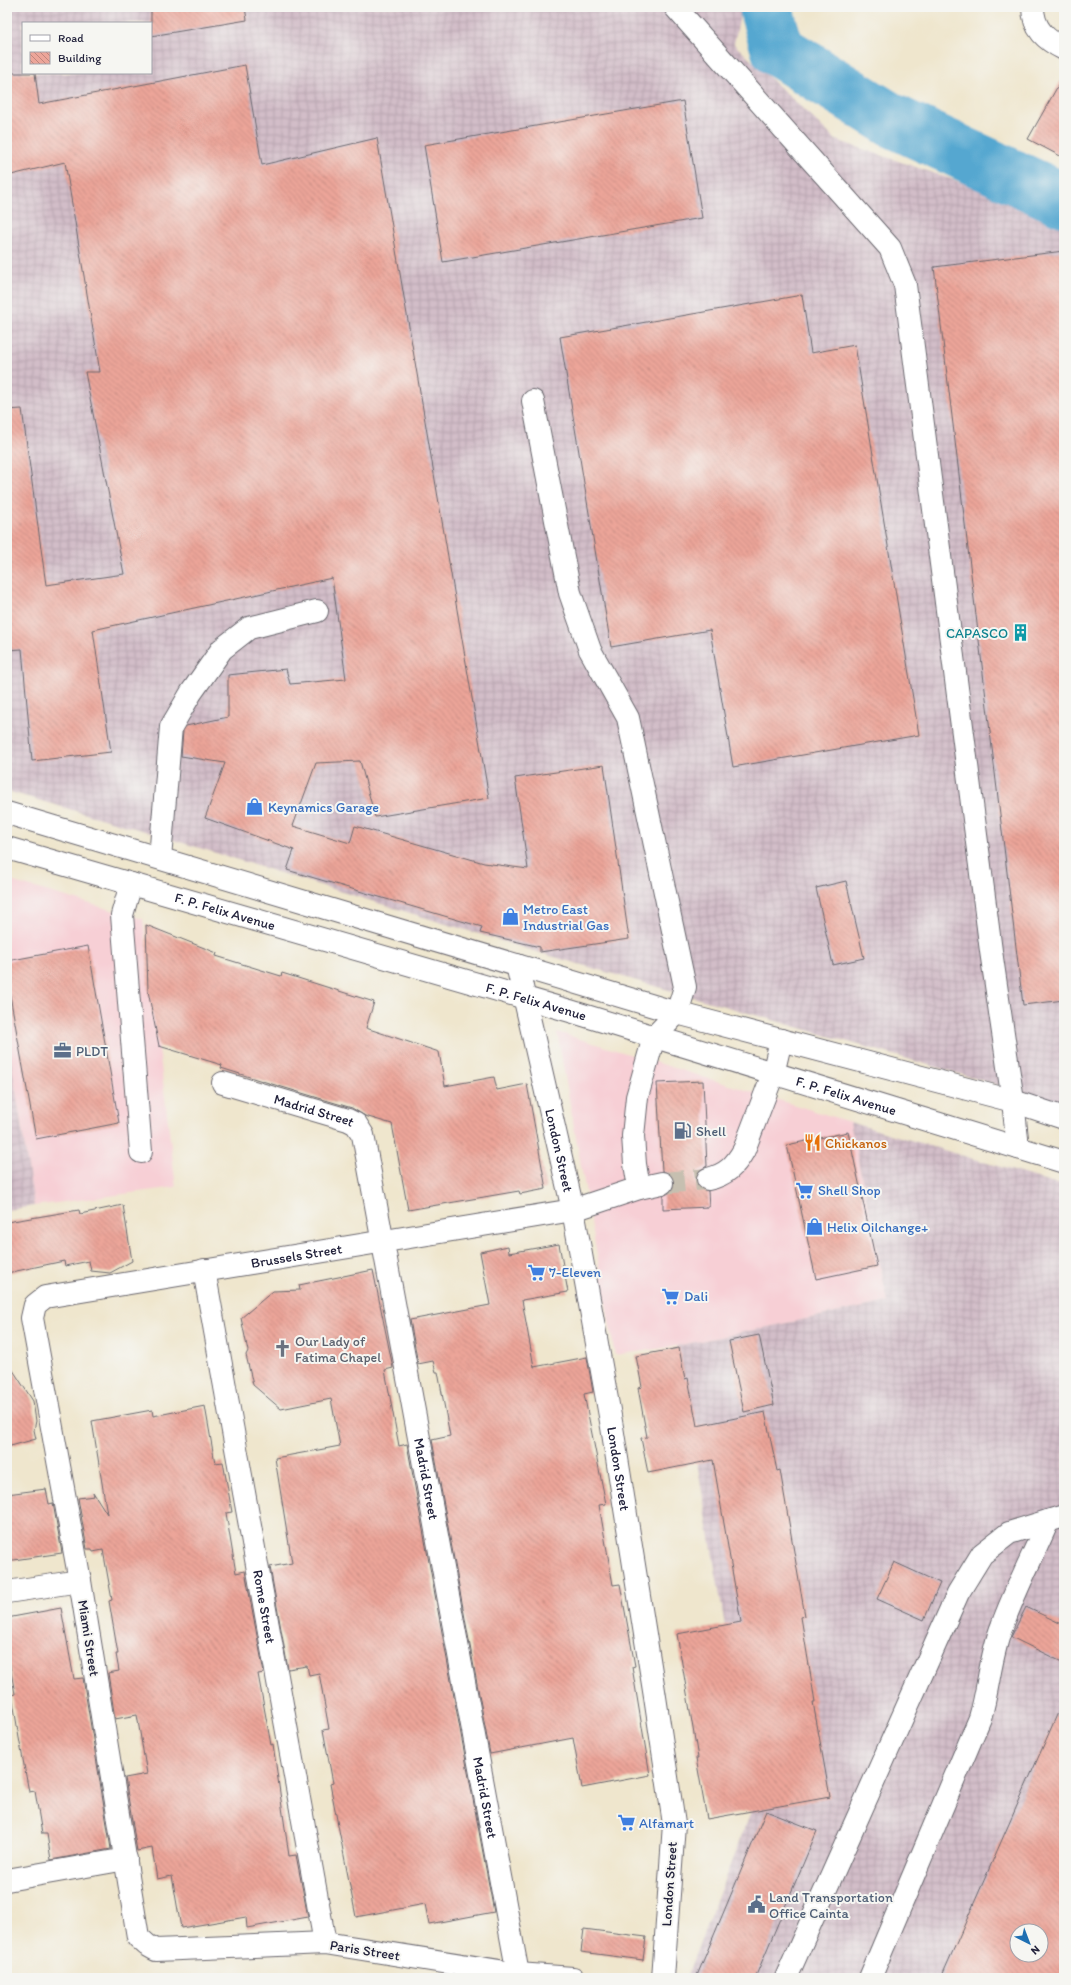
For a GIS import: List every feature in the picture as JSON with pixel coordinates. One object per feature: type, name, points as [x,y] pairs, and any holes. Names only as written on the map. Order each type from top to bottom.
[{"type":"street","points":[[675,7],[890,248],[905,285],[1018,1148]]},
{"type":"street","points":[[1033,7],[1033,19],[1047,40],[1064,50]]},
{"type":"street","points":[[533,401],[570,594],[590,650],[628,718],[685,987],[677,1013],[654,1037],[637,1097],[634,1116],[635,1164],[639,1188]]},
{"type":"street","points":[[160,858],[171,727],[192,693],[222,649],[249,628],[317,611]]},
{"type":"street","points":[[7,813],[677,1013],[1013,1102],[1064,1118]]},
{"type":"street","name":"F. P. Felix Avenue","points":[[7,848],[654,1037],[1064,1162]]},
{"type":"street","points":[[139,852],[122,915],[141,1152]]},
{"type":"street","name":"London Street","points":[[517,964],[573,1210],[612,1427],[656,1697],[674,1824],[663,1978]]},
{"type":"street","points":[[708,1179],[720,1176],[738,1162],[773,1074],[781,1040]]},
{"type":"street","name":"Madrid Street","points":[[223,1083],[356,1124],[363,1135],[518,1974]]},
{"type":"street","name":"Brussels Street","points":[[32,1318],[35,1305],[45,1297],[383,1240],[573,1210],[639,1188],[662,1183]]},
{"type":"street","name":"Rome Street","points":[[204,1270],[325,1943]]},
{"type":"street","name":"Miami Street","points":[[32,1318],[80,1581],[138,1937],[147,1945],[156,1950]]},
{"type":"street","points":[[786,1978],[958,1593],[982,1554],[1009,1533],[1056,1518]]},
{"type":"street","points":[[870,1978],[980,1718],[987,1692],[989,1670],[1002,1625],[1056,1518]]},
{"type":"street","points":[[7,1592],[80,1581]]},
{"type":"street","points":[[7,1880],[126,1860]]},
{"type":"street","name":"Paris Street","points":[[156,1950],[325,1943],[518,1974],[573,1978]]},
{"type":"shaded area","points":[[7,7],[742,7],[734,44],[836,140],[1064,217],[1064,1104],[537,952],[141,830],[7,791]]},
{"type":"shaded area","points":[[7,880],[143,919],[176,1187],[34,1206],[7,1035]]},
{"type":"shaded area","points":[[557,1032],[850,1122],[888,1302],[677,1346],[615,1355]]},
{"type":"shaded area","points":[[7,1035],[34,1206],[7,1210]]},
{"type":"shaded area","points":[[850,1122],[1064,1186],[1064,1978],[686,1978],[755,1801],[677,1346],[888,1302]]},
{"type":"building","points":[[151,7],[245,7],[247,20],[152,36]]},
{"type":"building","points":[[245,65],[262,165],[377,138],[489,798],[375,817],[360,761],[316,763],[293,826],[350,843],[355,826],[484,863],[528,869],[515,778],[604,765],[629,939],[540,952],[540,947],[480,933],[482,927],[287,870],[294,850],[205,818],[225,763],[181,756],[183,731],[186,726],[228,717],[228,675],[286,669],[290,684],[346,679],[332,578],[93,630],[111,752],[32,761],[22,649],[7,650],[7,410],[22,409],[46,585],[124,574],[85,372],[100,372],[65,162],[7,176],[7,73],[35,74],[39,104]]},
{"type":"building","points":[[1064,75],[1064,158],[1028,139]]},
{"type":"building","points":[[683,101],[702,218],[443,262],[424,145]]},
{"type":"building","name":"CAPASCO","points":[[1064,251],[1064,1000],[1023,1005],[934,267]]},
{"type":"building","points":[[802,295],[811,353],[855,345],[919,735],[733,767],[710,630],[611,647],[560,337]]},
{"type":"building","points":[[846,881],[864,958],[833,965],[816,888]]},
{"type":"building","points":[[146,925],[217,953],[216,956],[281,976],[282,973],[374,1002],[366,1028],[439,1052],[445,1086],[494,1077],[497,1090],[527,1084],[546,1189],[520,1194],[519,1191],[408,1210],[392,1124],[365,1116],[352,1108],[221,1068],[222,1065],[159,1046],[148,991]]},
{"type":"building","name":"PLDT","points":[[88,946],[119,1123],[36,1139],[7,979],[7,961]]},
{"type":"building","name":"Shell","points":[[703,1081],[707,1166],[699,1171],[696,1176],[696,1182],[700,1188],[708,1191],[709,1207],[663,1209],[663,1196],[671,1192],[674,1186],[674,1181],[671,1174],[662,1171],[657,1083]]},
{"type":"building","points":[[848,1132],[877,1266],[816,1279],[787,1145]]},
{"type":"building","points":[[123,1205],[132,1261],[110,1273],[91,1271],[89,1261],[65,1266],[64,1261],[7,1273],[7,1222],[79,1210],[80,1214]]},
{"type":"building","points":[[559,1244],[568,1292],[522,1300],[534,1367],[587,1357],[593,1392],[584,1394],[606,1504],[599,1505],[613,1585],[620,1584],[635,1666],[632,1667],[650,1775],[582,1788],[573,1738],[490,1754],[432,1440],[450,1436],[438,1372],[436,1372],[433,1361],[418,1364],[410,1320],[490,1305],[480,1252],[508,1246],[509,1253]]},
{"type":"building","points":[[373,1270],[393,1368],[385,1370],[399,1446],[407,1444],[494,1912],[429,1924],[425,1904],[356,1917],[330,1784],[333,1783],[323,1730],[329,1729],[319,1673],[309,1675],[307,1666],[288,1669],[270,1567],[292,1563],[275,1458],[340,1446],[331,1399],[281,1409],[253,1385],[246,1355],[248,1351],[241,1318],[273,1291],[300,1290],[299,1285]]},
{"type":"building","points":[[759,1335],[774,1405],[744,1412],[729,1341]]},
{"type":"building","points":[[679,1348],[685,1379],[688,1378],[697,1426],[765,1412],[777,1471],[780,1470],[805,1616],[801,1617],[815,1702],[813,1702],[830,1797],[707,1819],[677,1634],[741,1622],[713,1460],[648,1473],[641,1438],[647,1437],[638,1388],[642,1387],[636,1356]]},
{"type":"building","points":[[7,1361],[33,1401],[36,1421],[34,1430],[36,1439],[7,1447]]},
{"type":"building","points":[[205,1406],[215,1463],[223,1462],[232,1512],[226,1513],[236,1573],[245,1571],[264,1673],[258,1674],[271,1745],[273,1744],[289,1856],[296,1855],[308,1917],[247,1928],[246,1917],[181,1928],[172,1876],[157,1879],[152,1848],[137,1851],[125,1778],[147,1774],[137,1715],[115,1719],[108,1673],[119,1671],[116,1654],[118,1654],[109,1601],[112,1600],[103,1550],[93,1552],[92,1549],[87,1549],[78,1498],[94,1496],[93,1492],[107,1514],[92,1421],[152,1410],[153,1416]]},
{"type":"building","points":[[46,1489],[49,1504],[53,1503],[62,1553],[7,1561],[7,1494]]},
{"type":"building","points":[[894,1562],[940,1583],[924,1620],[877,1599]]},
{"type":"building","points":[[1026,1607],[1064,1625],[1064,1663],[1011,1637]]},
{"type":"building","points":[[61,1608],[74,1679],[83,1678],[111,1849],[51,1860],[47,1834],[42,1834],[35,1791],[29,1792],[19,1738],[12,1695],[15,1694],[7,1649],[7,1618]]},
{"type":"building","points":[[1064,1699],[1064,1978],[941,1978]]},
{"type":"building","name":"Land Transportation Office Cainta","points":[[766,1811],[817,1831],[755,1978],[696,1978]]},
{"type":"building","points":[[584,1929],[646,1937],[643,1960],[581,1952]]},
{"type":"waterway","points":[[767,7],[767,13],[778,50],[891,120],[1064,200]]},
{"type":"tunnel","points":[[662,1183],[708,1179]]},
{"type":"place","name":"CAPASCO","points":[[1021,633]]},
{"type":"place","name":"Keynamics Garage","points":[[255,807]]},
{"type":"place","name":"Metro East Industrial Gas","points":[[510,917]]},
{"type":"place","name":"PLDT","points":[[63,1051]]},
{"type":"place","name":"Shell","points":[[683,1131]]},
{"type":"place","name":"Chickanos","points":[[812,1143]]},
{"type":"place","name":"Shell Shop","points":[[805,1190]]},
{"type":"place","name":"Helix Oilchange+","points":[[814,1227]]},
{"type":"place","name":"7-Eleven","points":[[536,1272]]},
{"type":"place","name":"Dali","points":[[671,1296]]},
{"type":"place","name":"Our Lady of Fatima Chapel","points":[[282,1349]]},
{"type":"place","name":"Alfamart","points":[[626,1823]]},
{"type":"place","name":"Land Transportation Office Cainta","points":[[756,1905]]}]
